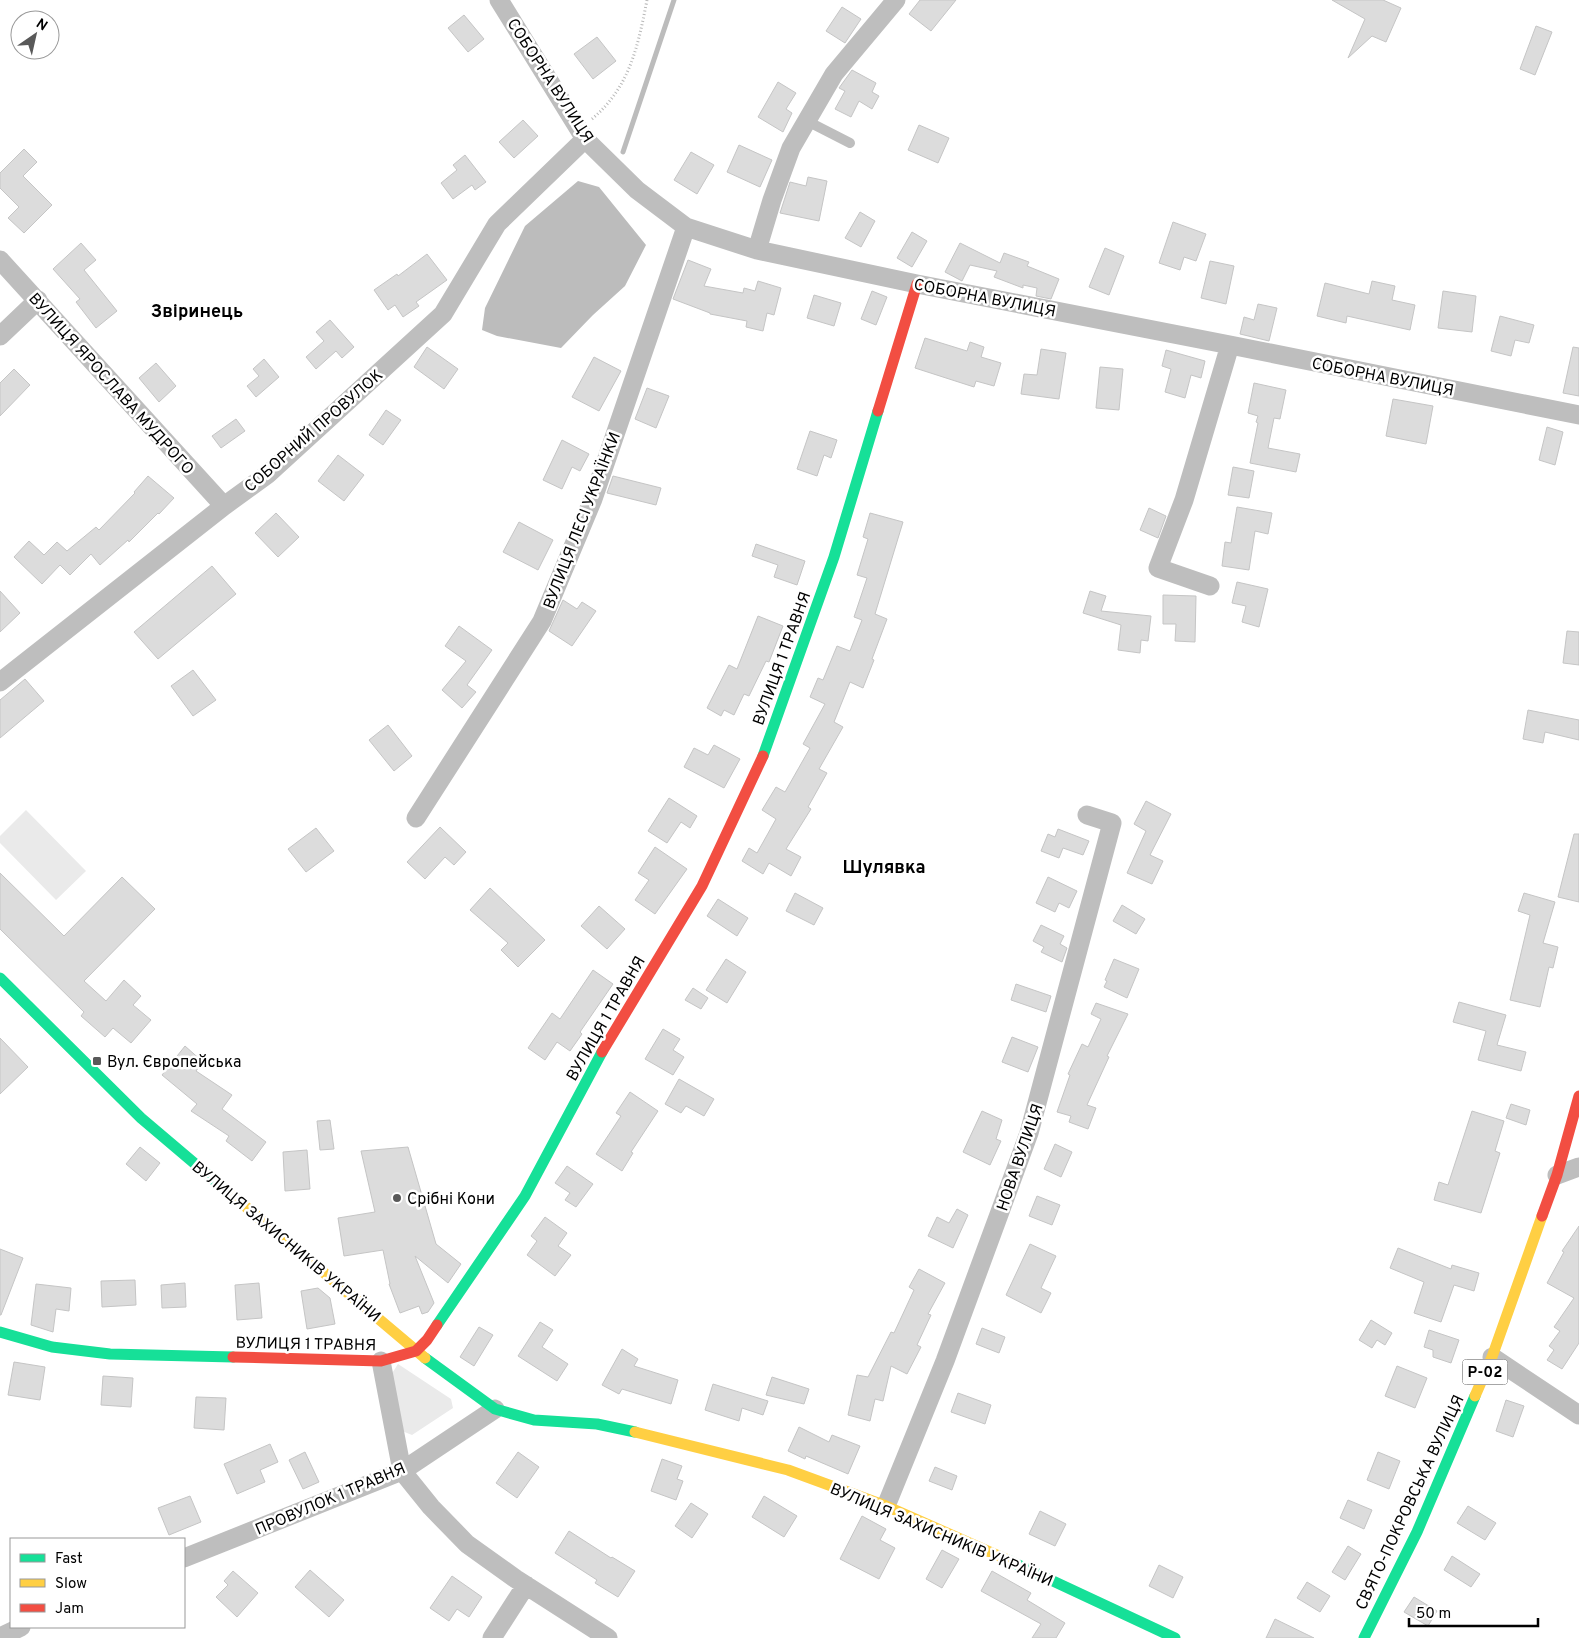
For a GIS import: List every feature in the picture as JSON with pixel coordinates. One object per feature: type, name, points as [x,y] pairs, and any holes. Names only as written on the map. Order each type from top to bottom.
[{"type":"street","name":"СОБОРНА ВУЛИЦЯ","points":[[499,0],[582,134],[637,190],[686,226],[757,250],[917,284],[1579,415]]},
{"type":"street","points":[[757,250],[772,200],[791,148],[834,74],[896,0]]},
{"type":"street","name":"СОБОРНИЙ ПРОВУЛОК","points":[[0,682],[224,506],[268,474],[443,314],[497,224],[582,134]]},
{"type":"street","name":"ВУЛИЦЯ ЛЕСІ УКРАЇНКИ","points":[[416,818],[542,621],[593,499],[686,226]]},
{"type":"street","name":"ВУЛИЦЯ ЯРОСЛАВА МУДРОГО","points":[[0,260],[224,506]]},
{"type":"street","name":"ВУЛИЦЯ 1 ТРАВНЯ","points":[[0,1332],[52,1347],[110,1354],[214,1358],[381,1361],[416,1351],[427,1340],[446,1315],[525,1196],[610,1038],[702,886],[761,761],[834,557],[917,284]]},
{"type":"street","points":[[0,336],[38,300]]},
{"type":"street","points":[[1210,586],[1158,568],[1184,500],[1230,345]]},
{"type":"street","name":"НОВА ВУЛИЦЯ","points":[[886,1506],[945,1361],[1029,1133],[1112,823],[1087,815]]},
{"type":"street","name":"ВУЛИЦЯ ЗАХИСНИКІВ УКРАЇНИ","points":[[0,978],[141,1118],[416,1351],[495,1409],[534,1420],[598,1424],[788,1470],[886,1506],[978,1546],[1175,1638]]},
{"type":"street","name":"СВЯТО-ПОКРОВСЬКА ВУЛИЦЯ","points":[[1364,1638],[1417,1532],[1492,1357],[1558,1175],[1579,1096]]},
{"type":"street","points":[[1558,1175],[1579,1167]]},
{"type":"street","points":[[1492,1357],[1579,1415]]},
{"type":"street","points":[[381,1361],[402,1471],[431,1507],[467,1544],[608,1638]]},
{"type":"street","name":"ПРОВУЛОК 1 ТРАВНЯ","points":[[185,1558],[402,1471],[495,1409]]},
{"type":"street","points":[[492,1638],[526,1585]]},
{"type":"street","points":[[0,1636],[20,1628]]},
{"type":"lane","points":[[807,121],[850,143]]},
{"type":"path","points":[[582,134],[623,84],[638,45],[647,0]]},
{"type":"shaded area","points":[[578,181],[599,187],[646,245],[625,286],[561,348],[497,336],[482,330],[485,308],[525,226]]},
{"type":"shaded area","points":[[26,810],[86,871],[56,900],[0,843],[0,836]]},
{"type":"shaded area","points":[[398,1364],[451,1399],[453,1408],[412,1435],[402,1431],[391,1375]]},
{"type":"building","points":[[920,0],[956,0],[931,31],[909,14]]},
{"type":"building","points":[[1332,0],[1383,0],[1401,8],[1386,42],[1372,36],[1348,58],[1365,19]]},
{"type":"building","points":[[842,7],[861,19],[845,43],[826,31]]},
{"type":"building","points":[[464,15],[484,39],[468,52],[448,28]]},
{"type":"building","points":[[1536,26],[1552,32],[1535,75],[1520,69]]},
{"type":"building","points":[[597,37],[616,61],[593,79],[574,54]]},
{"type":"building","points":[[852,70],[876,83],[872,92],[879,96],[872,109],[859,101],[851,117],[835,109],[845,91],[839,88]]},
{"type":"building","points":[[778,82],[796,93],[786,109],[792,113],[783,132],[758,117]]},
{"type":"building","points":[[523,120],[538,136],[514,158],[499,142]]},
{"type":"building","points":[[919,125],[949,138],[938,163],[908,150]]},
{"type":"building","points":[[739,145],[772,160],[760,187],[727,172]]},
{"type":"building","points":[[24,149],[37,162],[23,176],[52,205],[24,233],[8,218],[19,207],[0,188],[0,173]]},
{"type":"building","points":[[691,152],[714,165],[697,194],[674,180]]},
{"type":"building","points":[[465,155],[486,182],[475,190],[472,185],[453,199],[441,183],[457,170],[453,165]]},
{"type":"building","points":[[808,177],[827,181],[819,221],[780,213],[790,182],[806,186]]},
{"type":"building","points":[[860,212],[875,221],[861,247],[845,238]]},
{"type":"building","points":[[1173,222],[1206,234],[1196,261],[1184,257],[1180,270],[1159,263]]},
{"type":"building","points":[[912,232],[927,241],[912,267],[897,258]]},
{"type":"building","points":[[81,243],[96,260],[84,270],[117,311],[96,328],[76,302],[80,299],[53,269]]},
{"type":"building","points":[[960,243],[1000,263],[1004,253],[1029,262],[1027,266],[1059,279],[1051,299],[1036,296],[1037,288],[1023,285],[1023,288],[994,277],[997,271],[970,265],[962,281],[945,272]]},
{"type":"building","points":[[1105,248],[1124,256],[1109,295],[1089,287]]},
{"type":"building","points":[[427,254],[447,280],[416,302],[419,306],[403,317],[395,305],[388,310],[374,290],[397,274],[398,276]]},
{"type":"building","points":[[688,260],[711,269],[704,286],[743,293],[744,288],[755,291],[758,281],[781,288],[774,315],[767,313],[763,331],[746,327],[747,321],[710,314],[673,299]]},
{"type":"building","points":[[1210,261],[1234,266],[1226,304],[1201,298]]},
{"type":"building","points":[[1372,281],[1395,286],[1392,300],[1415,305],[1410,330],[1347,316],[1346,323],[1317,316],[1325,283],[1369,294]]},
{"type":"building","points":[[872,291],[887,297],[876,325],[861,319]]},
{"type":"building","points":[[1443,291],[1476,296],[1472,332],[1438,328]]},
{"type":"building","points":[[814,295],[841,303],[834,326],[807,318]]},
{"type":"building","points":[[1258,304],[1277,308],[1269,341],[1240,334],[1244,317],[1254,320]]},
{"type":"building","points":[[1500,316],[1534,325],[1529,343],[1515,340],[1511,356],[1491,351]]},
{"type":"building","points":[[330,320],[354,347],[342,358],[336,351],[316,369],[306,357],[324,341],[316,332]]},
{"type":"building","points":[[925,338],[967,351],[970,342],[984,347],[981,357],[1001,363],[994,386],[976,381],[974,387],[915,368]]},
{"type":"building","points":[[427,347],[458,369],[444,389],[414,367]]},
{"type":"building","points":[[1573,347],[1579,348],[1579,396],[1563,393]]},
{"type":"building","points":[[1041,349],[1066,353],[1059,399],[1021,394],[1024,374],[1037,375]]},
{"type":"building","points":[[1166,350],[1205,361],[1201,378],[1191,375],[1185,398],[1165,392],[1171,369],[1162,366]]},
{"type":"building","points":[[594,357],[621,371],[599,411],[572,397]]},
{"type":"building","points":[[264,359],[279,377],[256,397],[247,386],[259,376],[253,369]]},
{"type":"building","points":[[156,363],[176,386],[159,402],[139,378]]},
{"type":"building","points":[[1100,367],[1123,369],[1119,410],[1096,408]]},
{"type":"building","points":[[14,369],[30,385],[0,416],[0,383]]},
{"type":"building","points":[[1254,383],[1286,390],[1280,419],[1274,418],[1268,448],[1300,454],[1296,472],[1250,463],[1258,423],[1256,422],[1258,416],[1248,413]]},
{"type":"building","points":[[647,388],[669,396],[656,428],[635,419]]},
{"type":"building","points":[[1393,399],[1433,406],[1426,444],[1386,436]]},
{"type":"building","points":[[386,410],[401,420],[383,445],[369,435]]},
{"type":"building","points":[[236,419],[245,431],[221,448],[212,436]]},
{"type":"building","points":[[1547,427],[1563,432],[1555,465],[1539,460]]},
{"type":"building","points":[[810,431],[837,440],[831,458],[824,455],[817,476],[797,469]]},
{"type":"building","points":[[562,440],[589,454],[580,471],[572,467],[562,489],[543,480]]},
{"type":"building","points":[[338,455],[364,475],[344,501],[318,481]]},
{"type":"building","points":[[1233,467],[1254,471],[1249,498],[1228,495]]},
{"type":"building","points":[[148,476],[174,498],[129,542],[128,540],[100,565],[91,554],[70,575],[60,565],[42,584],[14,557],[29,541],[44,555],[57,542],[67,551],[96,527],[99,530],[135,493]]},
{"type":"building","points":[[613,476],[661,488],[656,505],[607,493]]},
{"type":"building","points":[[1237,507],[1272,513],[1268,534],[1255,531],[1249,570],[1222,566],[1225,542],[1231,543]]},
{"type":"building","points":[[1149,508],[1166,516],[1158,538],[1140,530]]},
{"type":"building","points":[[276,513],[299,537],[278,557],[255,533]]},
{"type":"building","points":[[870,513],[903,522],[875,614],[887,619],[863,688],[850,682],[834,722],[843,727],[819,769],[827,773],[808,807],[811,809],[786,849],[801,857],[791,876],[769,863],[763,874],[742,861],[749,848],[757,853],[776,819],[762,810],[776,787],[785,792],[810,748],[803,744],[825,704],[810,697],[818,678],[823,680],[837,646],[850,651],[862,620],[854,617],[867,578],[857,575],[868,539],[863,537]]},
{"type":"building","points":[[519,522],[553,540],[538,570],[503,552]]},
{"type":"building","points":[[756,544],[805,561],[797,585],[774,577],[778,565],[752,556]]},
{"type":"building","points":[[212,566],[236,594],[158,659],[134,632]]},
{"type":"building","points":[[1237,582],[1268,589],[1259,627],[1242,622],[1246,606],[1232,603]]},
{"type":"building","points":[[0,591],[20,613],[0,632]]},
{"type":"building","points":[[1090,591],[1106,596],[1101,611],[1151,616],[1148,641],[1141,640],[1140,653],[1118,650],[1121,625],[1083,613]]},
{"type":"building","points":[[1163,595],[1196,596],[1195,642],[1175,641],[1176,624],[1163,624]]},
{"type":"building","points":[[563,600],[577,609],[582,602],[596,611],[572,646],[549,631]]},
{"type":"building","points":[[758,616],[783,626],[769,662],[766,661],[749,696],[744,694],[734,715],[724,710],[721,716],[707,708],[729,665],[737,669]]},
{"type":"building","points":[[459,626],[492,650],[467,685],[476,692],[462,708],[442,690],[466,661],[445,646]]},
{"type":"building","points":[[1567,631],[1579,632],[1579,665],[1563,663]]},
{"type":"building","points":[[193,670],[216,700],[193,716],[171,686]]},
{"type":"building","points":[[25,679],[44,701],[0,738],[0,700]]},
{"type":"building","points":[[1528,710],[1579,720],[1579,740],[1545,732],[1543,743],[1523,739]]},
{"type":"building","points":[[388,725],[412,756],[394,771],[369,740]]},
{"type":"building","points":[[714,745],[740,759],[724,788],[684,767],[694,748],[708,755]]},
{"type":"building","points":[[669,798],[697,816],[690,828],[681,822],[667,843],[648,831]]},
{"type":"building","points":[[1146,801],[1171,814],[1150,855],[1163,861],[1152,884],[1127,873],[1146,831],[1134,824]]},
{"type":"building","points":[[440,827],[466,852],[454,865],[445,857],[425,879],[407,862]]},
{"type":"building","points":[[316,828],[334,851],[306,872],[288,849]]},
{"type":"building","points":[[1058,829],[1089,841],[1083,855],[1063,848],[1059,858],[1041,851],[1048,834],[1055,837]]},
{"type":"building","points":[[1574,834],[1579,834],[1579,902],[1558,897]]},
{"type":"building","points":[[655,847],[687,869],[655,914],[635,900],[649,880],[638,873]]},
{"type":"building","points":[[0,873],[64,936],[122,877],[155,909],[84,981],[106,1001],[124,980],[141,996],[133,1005],[151,1020],[131,1043],[113,1028],[105,1037],[81,1016],[84,1012],[0,929]]},
{"type":"building","points":[[1048,877],[1077,891],[1069,908],[1059,903],[1055,912],[1036,903]]},
{"type":"building","points":[[490,888],[545,940],[518,967],[501,950],[508,943],[470,910]]},
{"type":"building","points":[[795,893],[823,908],[814,925],[786,911]]},
{"type":"building","points":[[1524,893],[1555,902],[1543,943],[1558,947],[1553,968],[1549,967],[1540,1007],[1510,1000],[1530,915],[1518,911]]},
{"type":"building","points":[[718,899],[748,918],[737,936],[707,916]]},
{"type":"building","points":[[1122,905],[1145,919],[1136,934],[1113,921]]},
{"type":"building","points":[[599,906],[625,929],[607,949],[581,926]]},
{"type":"building","points":[[1041,925],[1064,936],[1060,944],[1067,948],[1062,962],[1041,952],[1044,947],[1033,941]]},
{"type":"building","points":[[726,959],[746,972],[727,1003],[706,990]]},
{"type":"building","points":[[1114,959],[1139,969],[1127,998],[1104,987]]},
{"type":"building","points":[[593,970],[613,984],[580,1032],[582,1034],[570,1051],[557,1042],[545,1060],[528,1048],[552,1013],[560,1019]]},
{"type":"building","points":[[1016,984],[1051,996],[1046,1012],[1011,1000]]},
{"type":"building","points":[[693,988],[708,998],[701,1009],[685,1000]]},
{"type":"building","points":[[1459,1002],[1506,1015],[1497,1045],[1526,1052],[1521,1071],[1478,1060],[1486,1031],[1453,1022]]},
{"type":"building","points":[[1096,1003],[1128,1014],[1107,1056],[1109,1057],[1087,1105],[1096,1108],[1088,1129],[1069,1122],[1071,1116],[1057,1112],[1070,1075],[1068,1074],[1082,1044],[1088,1047],[1101,1019],[1091,1014]]},
{"type":"building","points":[[663,1029],[680,1039],[673,1050],[684,1057],[673,1075],[645,1059]]},
{"type":"building","points":[[1012,1037],[1038,1047],[1028,1072],[1002,1062]]},
{"type":"building","points":[[0,1038],[28,1067],[0,1094]]},
{"type":"building","points":[[185,1046],[203,1062],[196,1071],[232,1095],[222,1109],[266,1142],[252,1161],[226,1141],[229,1136],[191,1111],[197,1104],[162,1075]]},
{"type":"building","points":[[679,1079],[714,1099],[704,1116],[686,1106],[681,1113],[665,1104]]},
{"type":"building","points":[[630,1092],[658,1111],[631,1152],[633,1153],[622,1171],[596,1154],[621,1116],[616,1113]]},
{"type":"building","points":[[1511,1104],[1530,1110],[1526,1125],[1506,1118]]},
{"type":"building","points":[[982,1111],[1002,1120],[996,1139],[1001,1141],[990,1165],[963,1152]]},
{"type":"building","points":[[1472,1111],[1504,1121],[1495,1151],[1500,1153],[1481,1213],[1434,1200],[1439,1182],[1448,1185]]},
{"type":"building","points":[[330,1120],[334,1149],[320,1150],[317,1121]]},
{"type":"building","points":[[1055,1144],[1072,1152],[1061,1177],[1044,1169]]},
{"type":"building","points":[[140,1147],[160,1163],[146,1181],[126,1164]]},
{"type":"building","name":"Срібні Кони","points":[[408,1147],[436,1244],[461,1264],[448,1283],[415,1256],[434,1303],[428,1312],[422,1314],[419,1306],[400,1313],[389,1284],[383,1250],[344,1256],[338,1218],[375,1212],[361,1151]]},
{"type":"building","points":[[307,1150],[310,1189],[285,1191],[283,1152]]},
{"type":"building","points":[[567,1166],[593,1184],[576,1207],[565,1200],[570,1193],[555,1183]]},
{"type":"building","points":[[1037,1196],[1060,1205],[1052,1225],[1029,1216]]},
{"type":"building","points":[[957,1209],[968,1215],[953,1248],[928,1236],[937,1217],[949,1223]]},
{"type":"building","points":[[545,1217],[567,1233],[558,1246],[571,1255],[555,1276],[527,1255],[537,1241],[531,1236]]},
{"type":"building","points":[[1579,1226],[1579,1343],[1562,1369],[1547,1360],[1554,1350],[1549,1346],[1560,1331],[1554,1327],[1574,1298],[1547,1283],[1564,1252],[1562,1251]]},
{"type":"building","points":[[1030,1244],[1056,1256],[1041,1288],[1051,1293],[1041,1313],[1006,1295]]},
{"type":"building","points":[[1398,1248],[1451,1269],[1452,1265],[1479,1273],[1474,1291],[1454,1285],[1441,1322],[1414,1313],[1424,1282],[1390,1268]]},
{"type":"building","points":[[0,1249],[23,1258],[1,1315],[0,1315]]},
{"type":"building","points":[[919,1269],[945,1283],[928,1314],[931,1315],[917,1345],[921,1347],[907,1374],[891,1366],[883,1401],[875,1399],[870,1421],[848,1415],[857,1375],[868,1377],[891,1332],[894,1333],[914,1290],[909,1287]]},
{"type":"building","points":[[135,1280],[136,1305],[102,1307],[101,1281]]},
{"type":"building","points":[[185,1283],[186,1307],[162,1308],[161,1285]]},
{"type":"building","points":[[259,1283],[262,1318],[237,1320],[235,1285]]},
{"type":"building","points":[[36,1284],[71,1288],[69,1311],[56,1309],[53,1332],[31,1325]]},
{"type":"building","points":[[318,1288],[330,1298],[335,1324],[307,1329],[301,1291]]},
{"type":"building","points":[[1371,1320],[1392,1333],[1385,1345],[1377,1340],[1372,1348],[1359,1340]]},
{"type":"building","points":[[540,1322],[553,1330],[542,1347],[568,1364],[557,1381],[518,1356]]},
{"type":"building","points":[[479,1327],[493,1335],[474,1366],[460,1357]]},
{"type":"building","points":[[982,1328],[1005,1337],[999,1353],[976,1344]]},
{"type":"building","points":[[1429,1330],[1459,1340],[1451,1363],[1433,1357],[1433,1350],[1424,1347]]},
{"type":"building","points":[[622,1349],[638,1359],[634,1366],[678,1380],[671,1404],[622,1389],[619,1394],[602,1385]]},
{"type":"building","points":[[14,1362],[45,1367],[40,1400],[8,1395]]},
{"type":"building","points":[[1397,1366],[1427,1378],[1415,1408],[1385,1396]]},
{"type":"building","points":[[103,1376],[133,1378],[131,1407],[101,1405]]},
{"type":"building","points":[[772,1377],[809,1389],[804,1404],[766,1395]]},
{"type":"building","points":[[713,1384],[768,1401],[763,1415],[742,1408],[739,1421],[705,1410]]},
{"type":"building","points":[[958,1393],[991,1405],[985,1424],[951,1412]]},
{"type":"building","points":[[196,1397],[226,1398],[224,1430],[194,1428]]},
{"type":"building","points":[[1506,1400],[1524,1406],[1513,1437],[1496,1431]]},
{"type":"building","points":[[799,1427],[829,1442],[832,1435],[860,1446],[848,1474],[806,1456],[805,1459],[788,1451]]},
{"type":"building","points":[[270,1444],[278,1462],[260,1470],[265,1482],[237,1494],[224,1464]]},
{"type":"building","points":[[305,1452],[319,1482],[303,1489],[289,1460]]},
{"type":"building","points":[[518,1452],[539,1467],[517,1498],[496,1483]]},
{"type":"building","points":[[1378,1452],[1400,1461],[1389,1489],[1367,1480]]},
{"type":"building","points":[[662,1459],[682,1466],[677,1479],[683,1481],[676,1500],[651,1491]]},
{"type":"building","points":[[935,1467],[957,1476],[952,1490],[929,1481]]},
{"type":"building","points":[[190,1496],[201,1522],[169,1535],[158,1508]]},
{"type":"building","points":[[764,1496],[797,1516],[784,1537],[752,1517]]},
{"type":"building","points":[[1348,1500],[1372,1510],[1364,1529],[1340,1518]]},
{"type":"building","points":[[691,1503],[708,1514],[692,1538],[675,1526]]},
{"type":"building","points":[[1468,1506],[1496,1523],[1485,1540],[1457,1523]]},
{"type":"building","points":[[1040,1511],[1066,1524],[1055,1546],[1029,1534]]},
{"type":"building","points":[[862,1516],[886,1529],[880,1540],[895,1548],[879,1579],[840,1559]]},
{"type":"building","points":[[569,1531],[635,1571],[618,1597],[595,1583],[597,1580],[555,1553]]},
{"type":"building","points":[[1348,1546],[1361,1554],[1345,1580],[1332,1572]]},
{"type":"building","points":[[942,1550],[959,1559],[942,1588],[926,1579]]},
{"type":"building","points":[[1452,1556],[1480,1574],[1471,1587],[1444,1570]]},
{"type":"building","points":[[1159,1565],[1183,1577],[1173,1598],[1149,1586]]},
{"type":"building","points":[[310,1570],[344,1600],[329,1617],[295,1587]]},
{"type":"building","points":[[233,1571],[258,1593],[237,1617],[216,1597],[228,1585],[224,1581]]},
{"type":"building","points":[[992,1571],[1031,1593],[1027,1600],[1065,1623],[1056,1638],[1032,1638],[1041,1624],[981,1591]]},
{"type":"building","points":[[452,1576],[482,1597],[469,1617],[457,1609],[449,1621],[430,1608]]},
{"type":"building","points":[[1307,1582],[1330,1596],[1320,1612],[1297,1598]]},
{"type":"building","points":[[1414,1597],[1437,1611],[1428,1626],[1404,1612]]},
{"type":"building","points":[[1275,1619],[1314,1638],[1266,1638]]},
{"type":"waterway","points":[[623,152],[674,0]]},
{"type":"traffic: fast","points":[[763,756],[834,557],[878,411]]},
{"type":"traffic: fast","points":[[0,978],[141,1118],[220,1185]]},
{"type":"traffic: fast","points":[[437,1325],[525,1196],[602,1052]]},
{"type":"traffic: fast","points":[[0,1332],[52,1347],[110,1354],[233,1357]]},
{"type":"traffic: fast","points":[[425,1358],[495,1409],[534,1420],[597,1424],[635,1432]]},
{"type":"traffic: fast","points":[[1364,1638],[1417,1532],[1475,1396]]},
{"type":"traffic: fast","points":[[1008,1560],[1175,1638]]},
{"type":"traffic: slow","points":[[220,1185],[425,1358]]},
{"type":"traffic: slow","points":[[1475,1396],[1492,1357],[1542,1216]]},
{"type":"traffic: slow","points":[[635,1432],[788,1470],[886,1506],[1008,1560]]},
{"type":"traffic: jam","points":[[878,411],[917,284]]},
{"type":"traffic: jam","points":[[602,1052],[702,886],[763,756]]},
{"type":"traffic: jam","points":[[1542,1216],[1557,1175],[1579,1096]]},
{"type":"traffic: jam","points":[[233,1357],[381,1361],[416,1351],[427,1340],[437,1325]]},
{"type":"place","name":"Вул. Європейська","points":[[97,1061]]},
{"type":"place","name":"Срібні Кони","points":[[397,1198]]},
{"type":"district","name":"Звіринець","points":[[197,311]]},
{"type":"district","name":"Шулявка","points":[[884,867]]}]
